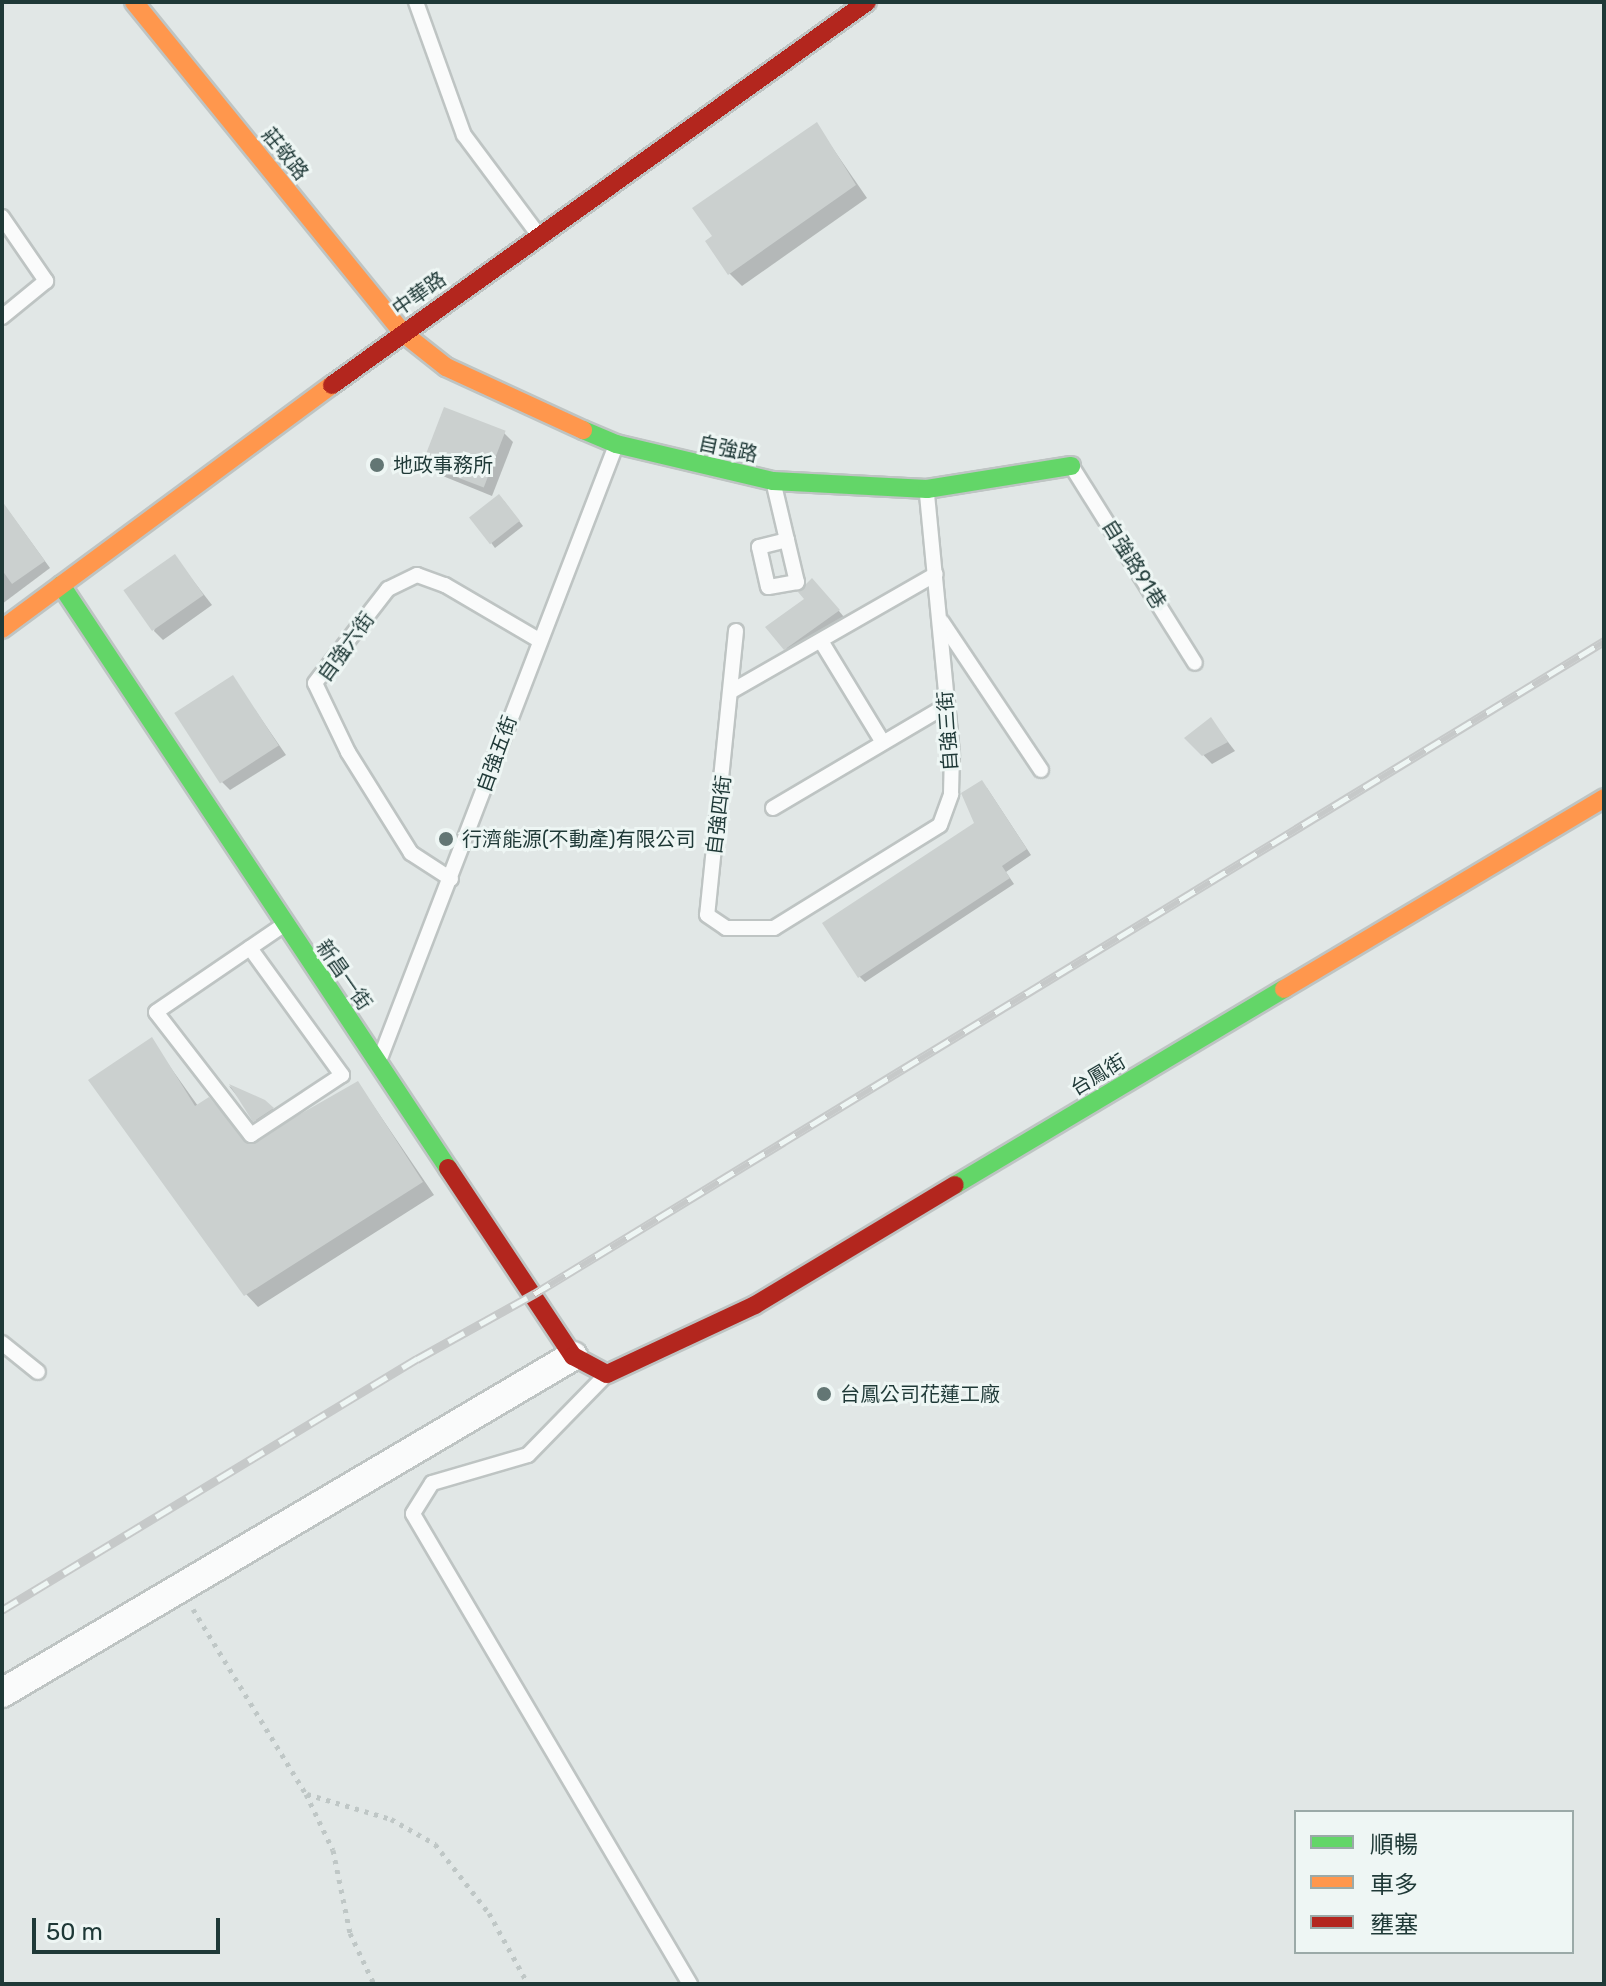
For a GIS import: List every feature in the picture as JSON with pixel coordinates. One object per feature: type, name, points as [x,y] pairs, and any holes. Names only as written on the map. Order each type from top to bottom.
[{"type":"street","name":"莊敬路","points":[[134,2],[403,333]]},
{"type":"street","name":"中華路","points":[[2,629],[403,333],[867,2]]},
{"type":"street","name":"自強路","points":[[403,333],[446,367],[616,444],[773,481],[927,489],[1071,466]]},
{"type":"street","name":"新昌一街","points":[[61,585],[283,925],[573,1356],[607,1374]]},
{"type":"street","name":"台鳳街","points":[[607,1374],[755,1305],[1604,798]]},
{"type":"street","points":[[2,1693],[573,1356]]},
{"type":"lane","points":[[416,2],[464,135],[539,236]]},
{"type":"lane","points":[[2,217],[46,281],[2,317]]},
{"type":"lane","name":"自強五街","points":[[378,1064],[451,879],[537,639],[592,516],[616,444]]},
{"type":"lane","name":"自強路91巷","points":[[1071,466],[1195,663]]},
{"type":"lane","points":[[773,481],[787,540]]},
{"type":"lane","name":"自強三街","points":[[726,928],[774,928],[940,825],[951,794],[947,705],[927,489]]},
{"type":"lane","points":[[730,692],[936,574]]},
{"type":"lane","name":"自強六街","points":[[451,879],[411,853],[348,752],[315,683],[388,589],[417,575],[445,585],[537,639]]},
{"type":"lane","points":[[939,619],[1041,770]]},
{"type":"lane","name":"自強四街","points":[[726,928],[707,915],[736,631]]},
{"type":"lane","points":[[821,641],[882,741]]},
{"type":"lane","points":[[773,808],[947,705]]},
{"type":"lane","points":[[250,948],[342,1075],[251,1135],[156,1012],[283,925]]},
{"type":"lane","points":[[2,1343],[38,1372]]},
{"type":"lane","points":[[607,1374],[528,1455],[432,1483],[413,1514],[690,1984]]},
{"type":"path","points":[[180,1588],[306,1794],[333,1850],[350,1933],[374,1984]]},
{"type":"path","points":[[306,1794],[391,1819],[435,1844],[489,1913],[528,1984]]},
{"type":"building","points":[[817,122],[856,185],[728,275],[705,241],[712,236],[692,208]]},
{"type":"building","points":[[444,407],[506,431],[484,488],[422,464]]},
{"type":"building","points":[[499,494],[520,521],[490,544],[469,517]]},
{"type":"building","points":[[2,501],[45,561],[12,584],[2,570]]},
{"type":"building","points":[[175,554],[204,595],[152,631],[123,590]]},
{"type":"building","points":[[812,578],[840,610],[784,650],[765,627],[804,599],[798,592]]},
{"type":"building","points":[[233,675],[279,745],[220,784],[174,713]]},
{"type":"building","points":[[1211,717],[1228,742],[1202,756],[1184,738]]},
{"type":"building","points":[[982,780],[1027,849],[1002,866],[1010,878],[858,978],[822,923],[974,823],[961,793]]},
{"type":"building","points":[[152,1037],[195,1106],[209,1097],[248,1144],[358,1081],[423,1182],[244,1296],[88,1080]]},
{"type":"building","points":[[229,1084],[265,1100],[274,1108],[253,1122]]},
{"type":"railway","points":[[2,1610],[417,1359],[534,1294],[1604,641]]},
{"type":"traffic: fast","points":[[583,430],[616,444],[773,481],[927,489],[1071,466]]},
{"type":"traffic: fast","points":[[61,585],[448,1168]]},
{"type":"traffic: fast","points":[[955,1185],[1284,989]]},
{"type":"traffic: slow","points":[[134,2],[403,333],[446,367],[583,430]]},
{"type":"traffic: slow","points":[[2,629],[332,385]]},
{"type":"traffic: slow","points":[[1284,989],[1604,798]]},
{"type":"traffic: jam","points":[[332,385],[867,2]]},
{"type":"traffic: jam","points":[[448,1168],[573,1356],[607,1374],[755,1305],[955,1185]]},
{"type":"place","name":"地政事務所","points":[[377,465]]},
{"type":"place","name":"行濟能源(不動產)有限公司","points":[[446,839]]},
{"type":"place","name":"台鳳公司花蓮工廠","points":[[824,1394]]}]
